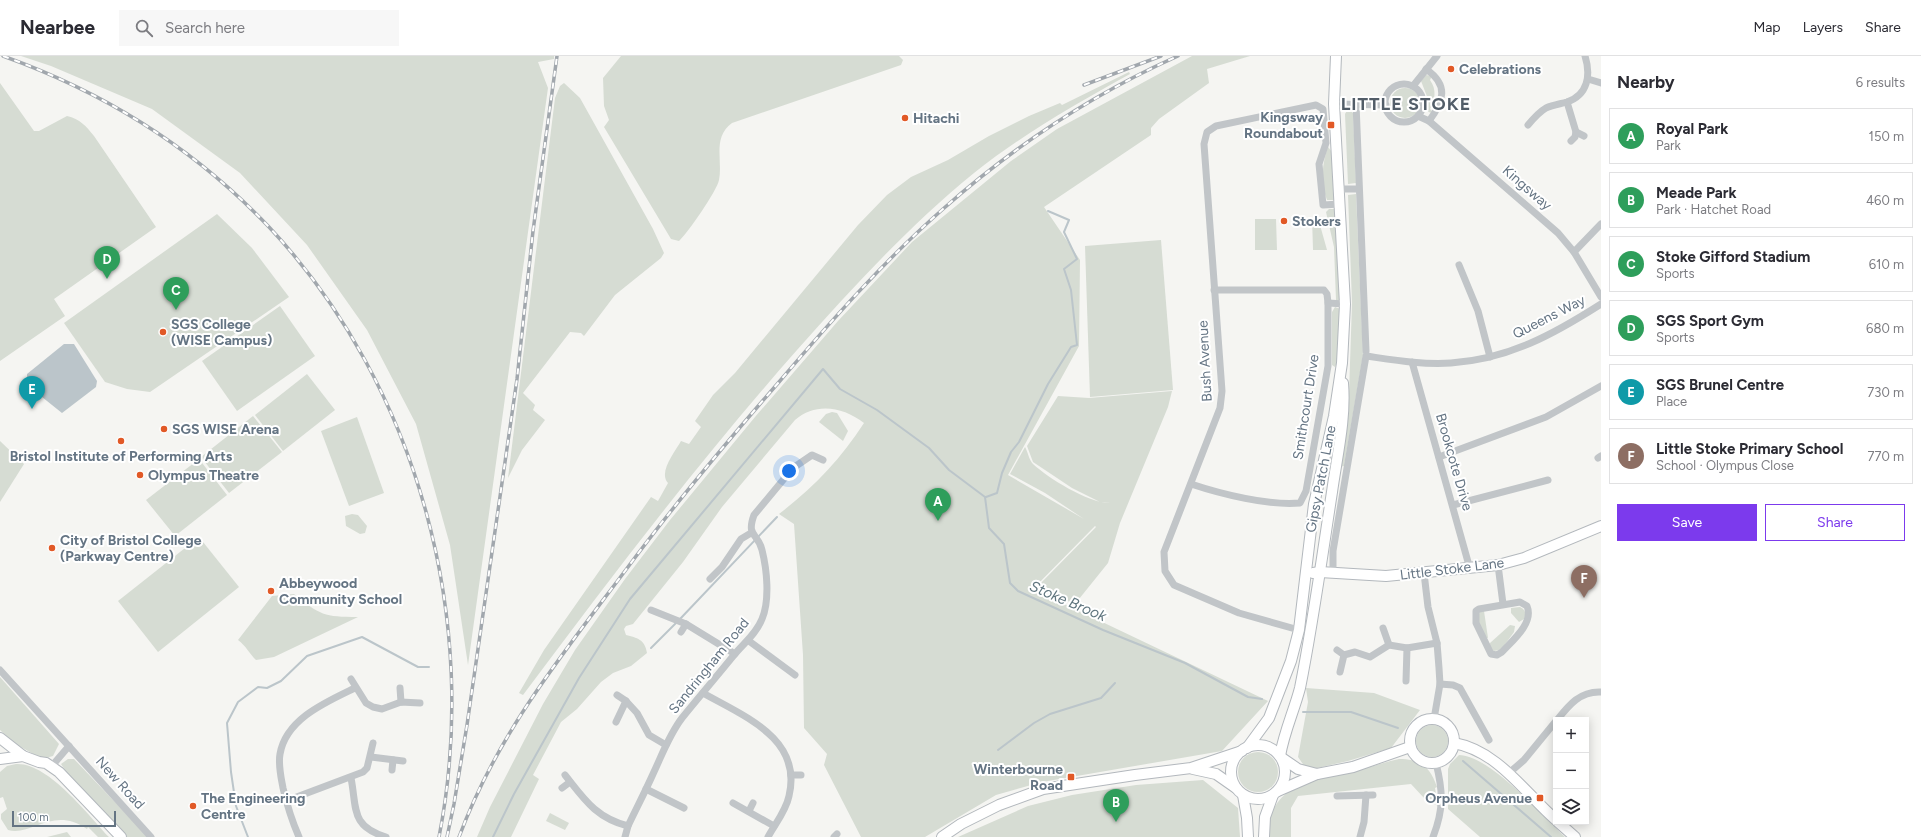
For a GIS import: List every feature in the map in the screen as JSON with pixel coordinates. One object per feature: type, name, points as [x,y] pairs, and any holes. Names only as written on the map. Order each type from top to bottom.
[{"type":"main road","name":"Gipsy Patch Lane","points":[[1244,749],[1269,718],[1290,661],[1299,630],[1314,504],[1334,416],[1342,363],[1345,304],[1334,104],[1336,56]]},
{"type":"main road","name":"Gipsy Patch Lane","points":[[1281,757],[1284,735],[1296,704],[1320,572],[1342,424],[1344,396],[1342,363]]},
{"type":"main road","name":"Little Stoke Lane","points":[[1320,572],[1386,576],[1424,574],[1498,565],[1524,558],[1601,526]]},
{"type":"main road","name":"Gipsy Patch Lane","points":[[1304,596],[1312,573],[1320,572]]},
{"type":"main road","points":[[1299,630],[1309,634]]},
{"type":"main road","points":[[1434,719],[1447,725],[1452,732],[1454,743],[1450,753],[1445,759],[1436,762],[1423,761],[1417,757],[1410,747],[1410,736],[1417,725],[1423,720],[1434,719]]},
{"type":"main road","points":[[0,738],[24,756],[46,763],[51,767],[65,779],[121,837]]},
{"type":"main road","points":[[1454,743],[1470,747],[1493,760],[1509,772],[1553,817]]},
{"type":"main road","points":[[942,837],[961,824],[999,806],[1043,789],[1192,768],[1259,745],[1270,748],[1298,769],[1317,774]]},
{"type":"main road","points":[[1192,768],[1216,774],[1226,779],[1241,793],[1250,798],[1262,799],[1317,774],[1353,767],[1410,747]]},
{"type":"main road","points":[[1244,749],[1233,762],[1231,772],[1234,785],[1241,793],[1247,818],[1248,837]]},
{"type":"main road","points":[[0,759],[24,756]]},
{"type":"main road","points":[[1264,837],[1265,817],[1274,794],[1284,780],[1285,773],[1281,757]]},
{"type":"main road","points":[[39,762],[43,768],[65,779]]},
{"type":"main road","points":[[1562,825],[1575,837]]},
{"type":"street","points":[[1413,86],[1438,56]]},
{"type":"street","points":[[1528,125],[1556,104],[1567,102],[1583,91],[1588,79],[1589,71],[1585,56]]},
{"type":"street","points":[[1426,69],[1438,79],[1442,92],[1439,108],[1429,121]]},
{"type":"street","points":[[1588,79],[1601,83]]},
{"type":"street","points":[[1402,84],[1413,86],[1421,94],[1423,100],[1423,106],[1418,116],[1407,122],[1395,120],[1390,116],[1386,105],[1388,94],[1396,86],[1402,84]]},
{"type":"street","points":[[1567,102],[1576,132],[1575,137],[1571,141]]},
{"type":"street","points":[[1334,104],[1386,105]]},
{"type":"street","points":[[1333,573],[1333,551],[1366,353],[1361,342],[1356,104]]},
{"type":"street","name":"Bush Avenue","points":[[1299,630],[1239,614],[1174,585],[1164,571],[1164,552],[1220,408],[1222,390],[1204,144],[1207,132],[1216,126],[1316,105],[1321,106],[1323,109],[1326,143],[1318,164],[1323,205],[1340,204]]},
{"type":"street","name":"Kingsway","points":[[1418,116],[1429,121],[1558,233],[1574,252],[1601,297]]},
{"type":"street","points":[[1576,132],[1584,136]]},
{"type":"street","points":[[1339,189],[1358,189]]},
{"type":"street","points":[[1574,252],[1601,224]]},
{"type":"street","points":[[1459,265],[1478,311],[1490,357]]},
{"type":"street","points":[[1214,290],[1324,290],[1327,294],[1328,304],[1345,304]]},
{"type":"street","name":"Smithcourt Drive","points":[[1191,484],[1216,493],[1287,504],[1300,503],[1306,491],[1328,366],[1328,304]]},
{"type":"street","name":"Queens Way","points":[[1366,353],[1412,362],[1451,363],[1490,357],[1532,344],[1601,304]]},
{"type":"street","name":"Brookcote Drive","points":[[1412,362],[1470,569]]},
{"type":"street","points":[[1439,457],[1546,417],[1601,386]]},
{"type":"street","points":[[710,579],[722,566],[741,539],[751,533],[751,523],[760,507],[793,468],[811,452],[823,460]]},
{"type":"street","points":[[1453,505],[1548,480]]},
{"type":"street","name":"Sandringham Road","points":[[625,837],[628,826],[666,745],[682,719],[735,654],[749,641],[763,615],[766,592],[762,551],[760,543],[751,533]]},
{"type":"street","points":[[1498,565],[1503,604]]},
{"type":"street","points":[[1424,574],[1428,607],[1437,642],[1440,684],[1434,719]]},
{"type":"street","points":[[1520,602],[1527,606],[1530,613],[1529,620],[1502,652],[1497,655],[1491,654],[1476,622],[1475,615],[1479,609],[1503,604],[1520,602]]},
{"type":"street","points":[[650,610],[686,624],[735,654]]},
{"type":"street","points":[[681,632],[686,624]]},
{"type":"street","points":[[1383,628],[1389,644]]},
{"type":"street","points":[[749,641],[795,675]]},
{"type":"street","points":[[1344,655],[1355,652],[1370,657],[1389,644],[1407,648],[1437,642]]},
{"type":"street","points":[[1406,681],[1407,648]]},
{"type":"street","points":[[1337,650],[1344,655]]},
{"type":"street","points":[[1340,672],[1344,655]]},
{"type":"street","name":"New Road","points":[[0,670],[151,837]]},
{"type":"street","points":[[351,679],[355,688],[366,703],[373,707],[382,708],[401,702],[420,702]]},
{"type":"street","points":[[1440,684],[1453,685],[1460,688],[1489,740]]},
{"type":"street","points":[[299,837],[286,801],[280,771],[280,755],[285,739],[300,721],[316,708],[355,688]]},
{"type":"street","points":[[400,688],[401,702]]},
{"type":"street","points":[[1560,717],[1572,702],[1580,697],[1588,693],[1601,692]]},
{"type":"street","points":[[703,693],[759,725],[770,733],[779,742],[785,753],[791,775],[789,797],[768,837]]},
{"type":"street","points":[[617,695],[626,701],[637,713],[650,735],[666,745]]},
{"type":"street","points":[[616,722],[626,701]]},
{"type":"street","points":[[1509,772],[1524,760],[1553,726]]},
{"type":"street","points":[[286,801],[351,778],[363,772],[368,768],[373,743]]},
{"type":"street","points":[[51,767],[69,746]]},
{"type":"street","points":[[370,757],[403,761]]},
{"type":"street","points":[[392,770],[393,760]]},
{"type":"street","points":[[1433,837],[1439,821],[1443,801],[1436,762]]},
{"type":"street","points":[[791,775],[801,774]]},
{"type":"street","points":[[565,775],[601,816],[628,826]]},
{"type":"street","points":[[351,778],[355,799],[355,812],[363,825],[375,834],[386,837]]},
{"type":"street","points":[[562,788],[570,782]]},
{"type":"street","points":[[646,789],[684,808]]},
{"type":"street","points":[[1337,796],[1370,795],[1360,837]]},
{"type":"street","points":[[733,803],[774,826]]},
{"type":"street","points":[[749,811],[753,803]]},
{"type":"shaded area","points":[[21,56],[554,56],[554,59],[538,62],[548,88],[468,665],[450,545],[416,424],[367,330],[307,245],[240,173],[152,109],[51,66]]},
{"type":"shaded area","points":[[621,56],[899,56],[903,60],[901,65],[732,123],[722,135],[720,142],[720,172],[717,185],[701,212],[679,241],[671,239],[604,127],[609,120],[604,106],[603,78]]},
{"type":"shaded area","points":[[1192,56],[1250,56],[1207,69],[1209,83],[1159,119],[1151,128],[1151,135],[1044,207],[1080,260],[1079,346],[1008,475],[1084,519],[1045,493],[1010,474],[1025,447],[1033,464],[1040,470],[1059,483],[1081,495],[1099,501],[1072,488],[1033,462],[1027,446],[1058,396],[1089,398],[1172,391],[1168,407],[1120,523],[1108,563],[1075,604],[1036,588],[1096,527],[1095,526],[1033,589],[1268,701],[1222,751],[1042,782],[996,795],[925,837],[861,837],[824,765],[827,754],[804,728],[803,655],[794,524],[779,514],[804,494],[826,472],[846,449],[864,423],[847,413],[838,410],[821,409],[803,414],[795,420],[722,507],[683,562],[633,624],[626,626],[624,629],[626,635],[640,640],[646,648],[647,653],[631,666],[613,673],[601,682],[577,709],[561,722],[533,775],[539,779],[511,837],[477,837],[490,807],[543,704],[575,650],[625,579],[670,520],[755,417],[838,321],[912,242],[1011,161],[1057,129]]},
{"type":"shaded area","points":[[1129,72],[1130,74],[1050,120],[1011,145],[950,193],[882,258],[839,303],[761,392],[691,476],[523,695],[519,693],[544,650],[651,497],[658,501],[668,483],[665,478],[665,473],[668,462],[681,441],[689,444],[701,427],[695,421],[713,395],[735,373],[858,225],[887,195],[911,177],[948,160],[989,136],[1029,116],[1060,103],[1062,105]]},
{"type":"shaded area","points":[[1426,75],[1432,76],[1430,80],[1434,87],[1434,98],[1430,109],[1433,112],[1431,113],[1427,111],[1428,99],[1421,81]]},
{"type":"shaded area","points":[[0,83],[34,131],[39,131],[67,116],[76,119],[85,126],[94,136],[156,227],[54,299],[65,316],[0,361]]},
{"type":"shaded area","points":[[564,83],[580,98],[653,229],[664,253],[661,258],[615,295],[584,336],[581,333],[570,332],[523,393],[535,405],[533,410],[545,420],[522,450],[508,478],[555,98],[560,86]]},
{"type":"shaded area","points":[[1405,88],[1416,92],[1420,103],[1416,114],[1405,118],[1394,114],[1390,103],[1394,92]]},
{"type":"shaded area","points":[[1348,109],[1353,113],[1356,183],[1348,184],[1345,114]]},
{"type":"shaded area","points":[[1328,147],[1332,152],[1335,200],[1327,200],[1323,187],[1323,167]]},
{"type":"shaded area","points":[[1356,194],[1363,355],[1344,466],[1339,467],[1349,393],[1352,303],[1348,195]]},
{"type":"shaded area","points":[[1329,209],[1335,209],[1340,301],[1336,300],[1334,247],[1326,212]]},
{"type":"shaded area","points":[[217,214],[252,248],[289,297],[150,392],[127,389],[105,382],[64,323]]},
{"type":"shaded area","points":[[1312,218],[1318,218],[1327,250],[1313,250]]},
{"type":"shaded area","points":[[1255,219],[1276,219],[1277,250],[1255,250]]},
{"type":"shaded area","points":[[1161,240],[1173,390],[1090,397],[1085,246]]},
{"type":"shaded area","points":[[280,306],[315,356],[237,411],[202,361]]},
{"type":"shaded area","points":[[1335,307],[1343,310],[1339,357],[1335,367],[1332,365],[1332,312]]},
{"type":"shaded area","points":[[64,344],[74,344],[97,381],[96,387],[62,413],[27,385],[27,374]]},
{"type":"shaded area","points":[[307,374],[335,410],[283,451],[255,415]]},
{"type":"shaded area","points":[[832,412],[837,413],[848,431],[843,441],[819,422],[826,414]]},
{"type":"shaded area","points":[[253,416],[282,452],[229,493],[201,457]]},
{"type":"shaded area","points":[[357,417],[384,493],[349,506],[321,431]]},
{"type":"shaded area","points":[[0,441],[24,464],[0,502]]},
{"type":"shaded area","points":[[199,459],[227,495],[175,536],[146,500]]},
{"type":"shaded area","points":[[352,514],[358,515],[367,526],[365,533],[360,534],[346,526],[345,516]]},
{"type":"shaded area","points":[[199,537],[239,587],[158,652],[118,601]]},
{"type":"shaded area","points":[[294,594],[317,611],[330,615],[358,617],[274,657],[256,660],[238,640],[272,596]]},
{"type":"shaded area","points":[[1520,607],[1523,609],[1525,614],[1524,619],[1519,622],[1511,613],[1511,608]]},
{"type":"shaded area","points":[[1484,611],[1488,638],[1484,637],[1477,617],[1480,612]]},
{"type":"shaded area","points":[[1510,625],[1515,626],[1514,632],[1501,650],[1493,651],[1488,647],[1490,643]]},
{"type":"shaded area","points":[[0,677],[59,744],[53,756],[42,759],[14,743],[0,730]]},
{"type":"shaded area","points":[[1306,688],[1374,693],[1420,710],[1391,748],[1348,761],[1317,768],[1305,767],[1298,757],[1308,702]]},
{"type":"shaded area","points":[[1432,725],[1443,730],[1448,741],[1443,752],[1432,757],[1421,752],[1416,741],[1421,730]]},
{"type":"shaded area","points":[[1258,752],[1266,754],[1272,758],[1276,764],[1278,772],[1276,780],[1272,786],[1266,790],[1258,792],[1250,790],[1244,786],[1240,780],[1238,772],[1240,764],[1244,758],[1250,754]]},
{"type":"shaded area","points":[[1459,755],[1471,758],[1485,765],[1515,788],[1565,837],[1480,837],[1448,809],[1448,769],[1450,764]]},
{"type":"shaded area","points":[[68,759],[74,759],[148,837],[127,837],[71,779],[61,764]]},
{"type":"shaded area","points":[[1399,759],[1407,759],[1419,763],[1428,769],[1437,787],[1435,788],[1438,806],[1424,798],[1411,784],[1298,796],[1291,808],[1291,837],[1269,837],[1270,819],[1276,805],[1285,794],[1311,781]]},
{"type":"shaded area","points":[[16,764],[28,766],[41,771],[54,780],[79,804],[109,837],[98,837],[88,827],[87,829],[75,822],[64,820],[43,823],[17,831],[8,830],[1,819],[1,814],[7,809],[3,797],[0,798],[0,772],[7,766]]},
{"type":"shaded area","points":[[1203,780],[1238,808],[1240,837],[958,837],[1028,806],[1072,795],[1136,785]]},
{"type":"shaded area","points":[[550,813],[569,823],[565,830],[546,821]]},
{"type":"shaded area","points":[[67,832],[71,837],[47,837]]},
{"type":"waterway","points":[[986,497],[997,493],[1002,473],[1011,452],[1019,442],[1048,384],[1071,347],[1077,345],[1071,290],[1064,269],[1077,259],[1064,232],[1069,220],[1048,211]]},
{"type":"waterway","name":"Stoke Brook","points":[[493,837],[514,794],[579,678],[630,599],[823,369],[840,389],[877,410],[929,448],[949,470],[985,497],[989,528],[1004,544],[1010,583],[1018,591],[1103,630],[1185,663],[1248,697],[1262,699]]},
{"type":"waterway","points":[[680,619],[777,517]]},
{"type":"waterway","points":[[651,648],[677,622]]},
{"type":"waterway","points":[[248,837],[236,806],[231,772],[227,723],[238,702],[258,687],[267,688],[281,681],[307,656],[362,637],[418,667],[429,667]]},
{"type":"waterway","points":[[998,750],[1034,723],[1050,714],[1101,698],[1115,683]]},
{"type":"waterway","name":"Stoke Brook","points":[[1303,712],[1351,712],[1398,728]]},
{"type":"waterway","name":"Stoke Brook","points":[[1463,761],[1551,837]]},
{"type":"railway","points":[[3,56],[40,70],[112,105],[179,148],[210,172],[269,227],[321,290],[365,360],[400,434],[426,512],[443,592],[451,674],[450,756],[439,837]]},
{"type":"railway","points":[[447,837],[467,725],[517,379],[533,231],[557,56]]},
{"type":"railway","points":[[1084,85],[1161,56]]},
{"type":"railway","points":[[459,837],[492,764],[511,730],[554,666],[643,547],[700,475],[837,315],[878,271],[921,229],[997,164],[1055,124],[1115,87],[1178,56]]},
{"type":"place","name":"Celebrations","points":[[1451,69]]},
{"type":"place","name":"Hitachi","points":[[905,118]]},
{"type":"place","name":"Kingsway Roundabout","points":[[1331,125]]},
{"type":"place","name":"Stokers","points":[[1284,221]]},
{"type":"place","name":"SGS Sport Gym","points":[[107,279]]},
{"type":"place","name":"Stoke Gifford Stadium","points":[[176,310]]},
{"type":"place","name":"SGS College (WISE Campus)","points":[[163,332]]},
{"type":"place","name":"SGS Brunel Centre","points":[[32,409]]},
{"type":"place","name":"SGS WISE Arena","points":[[164,429]]},
{"type":"place","name":"Bristol Institute of Performing Arts","points":[[121,441]]},
{"type":"place","name":"Olympus Theatre","points":[[140,475]]},
{"type":"place","name":"Royal Park","points":[[938,521]]},
{"type":"place","name":"City of Bristol College (Parkway Centre)","points":[[52,548]]},
{"type":"place","name":"Abbeywood Community School","points":[[271,591]]},
{"type":"place","name":"Little Stoke Primary School","points":[[1584,598]]},
{"type":"place","name":"Winterbourne Road","points":[[1071,777]]},
{"type":"place","name":"Orpheus Avenue","points":[[1540,798]]},
{"type":"place","name":"The Engineering Centre","points":[[193,806]]},
{"type":"place","name":"Meade Park","points":[[1116,822]]},
{"type":"district","name":"LITTLE STOKE","points":[[1406,104]]}]
